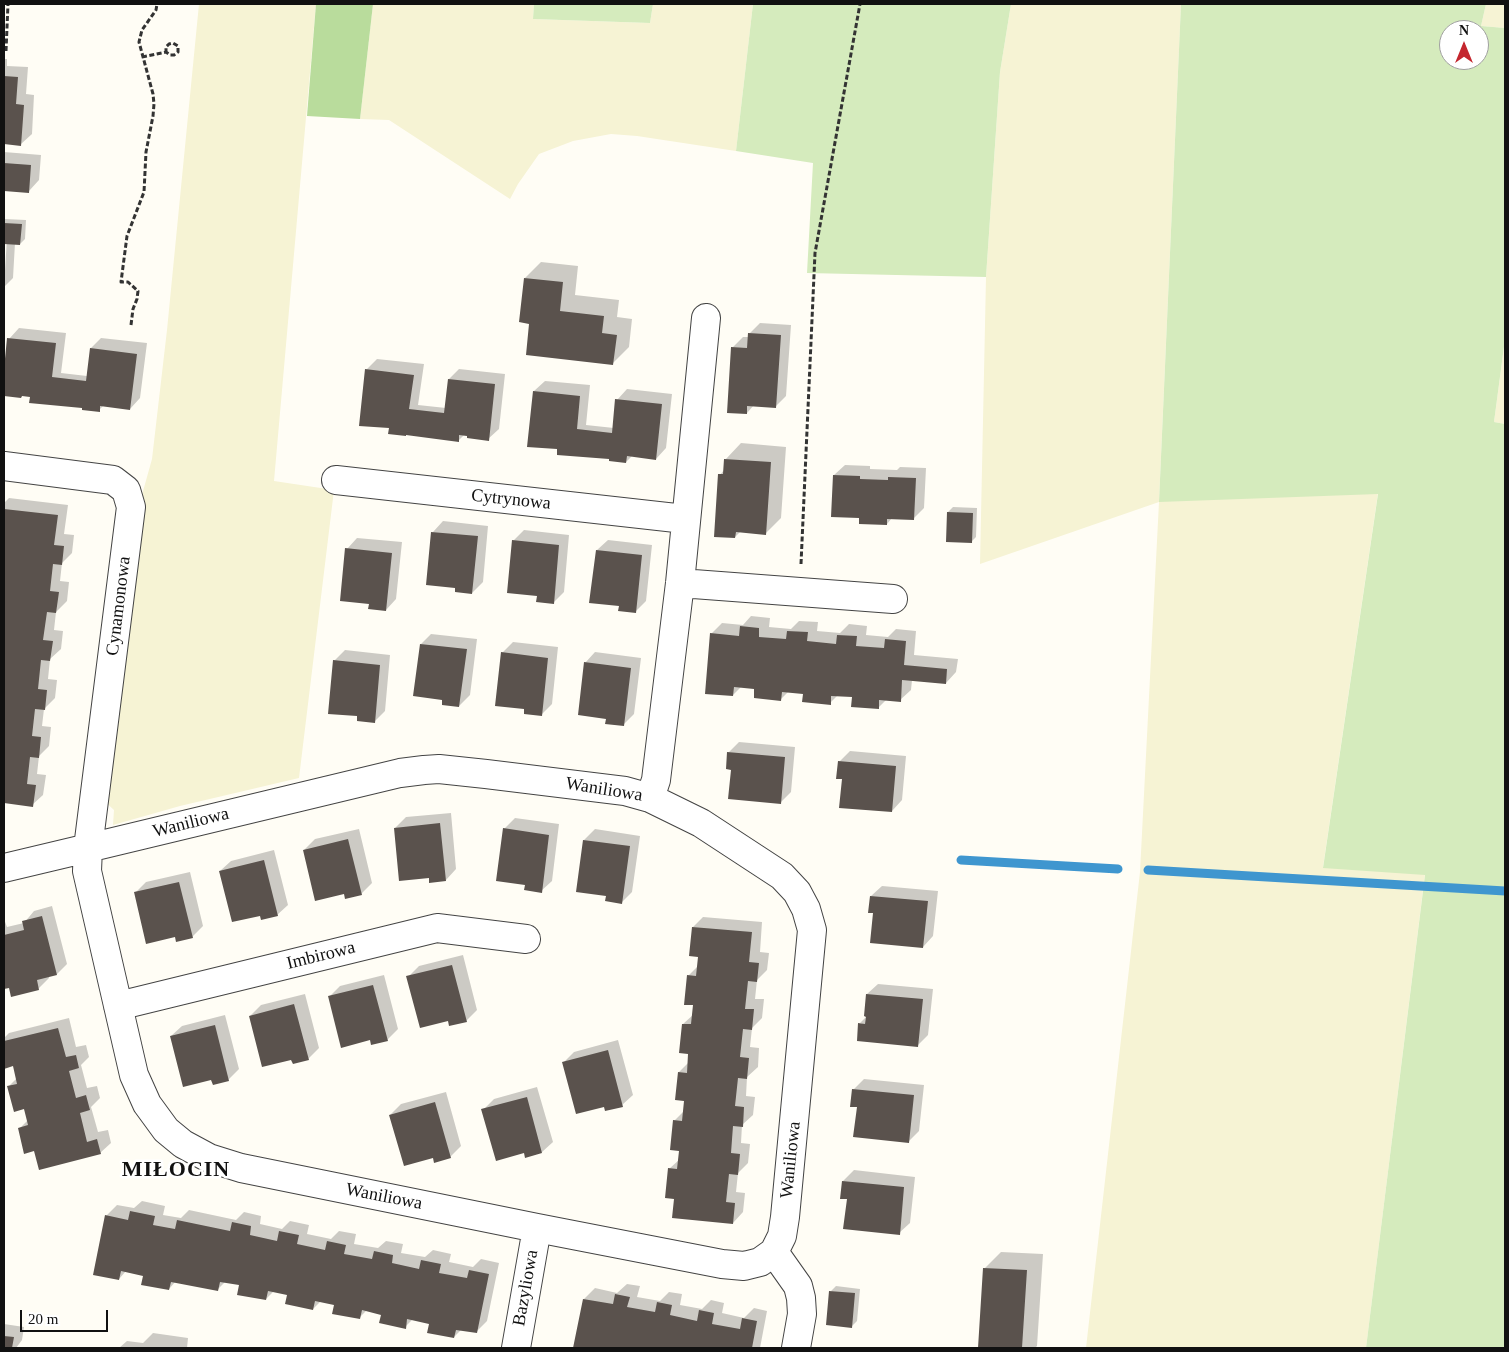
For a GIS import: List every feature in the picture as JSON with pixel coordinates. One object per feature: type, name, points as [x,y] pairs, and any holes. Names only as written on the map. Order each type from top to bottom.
[{"type":"street","points":[[650,798],[656,780],[680,583],[706,318]]},
{"type":"street","name":"Cynamonowa","points":[[4,466],[113,480],[126,490],[131,507],[88,848]]},
{"type":"street","name":"Cytrynowa","points":[[336,480],[685,519]]},
{"type":"street","points":[[680,583],[893,599]]},
{"type":"street","name":"Waniliowa","points":[[4,868],[400,773],[439,769],[625,791],[650,798],[701,823],[782,876],[797,892],[806,909],[812,930],[785,1217],[782,1236],[774,1252],[760,1262],[744,1266],[722,1264],[242,1168],[209,1158],[183,1144],[166,1130],[147,1104],[134,1075],[87,871],[88,848]]},
{"type":"street","name":"Imbirowa","points":[[118,1006],[437,928],[526,939]]},
{"type":"street","name":"Bazyliowa","points":[[516,1348],[537,1228]]},
{"type":"street","points":[[774,1252],[798,1286],[801,1298],[802,1314],[796,1348]]},
{"type":"path","points":[[6,51],[8,4]]},
{"type":"path","points":[[131,325],[132,309],[137,299],[138,291],[128,282],[121,282],[127,236],[144,192],[146,152],[154,104],[139,42],[142,30],[156,10],[157,4]]},
{"type":"path","points":[[799,592],[816,254],[860,4]]},
{"type":"path","points":[[142,57],[166,52]]},
{"type":"shaded area","points":[[199,4],[316,4],[274,481],[334,490],[299,778],[180,806],[113,825],[114,810],[101,798],[133,527],[152,459],[167,330]]},
{"type":"shaded area","points":[[373,4],[534,4],[533,19],[650,23],[653,4],[753,4],[736,151],[637,136],[611,134],[573,141],[539,154],[510,199],[389,120],[360,119]]},
{"type":"shaded area","points":[[1011,4],[1181,4],[1159,501],[1378,493],[1323,867],[1425,874],[1366,1348],[1086,1348],[1140,872],[1159,502],[980,564],[986,277],[1000,72]]},
{"type":"shaded area","points":[[1486,4],[1505,4],[1505,28],[1489,27],[1489,20],[1482,20]]},
{"type":"shaded area","points":[[1505,339],[1505,424],[1494,422]]},
{"type":"green space","points":[[316,4],[373,4],[360,119],[307,116]]},
{"type":"green space","points":[[534,4],[653,4],[650,23],[533,19]]},
{"type":"green space","points":[[753,4],[1011,4],[1000,72],[986,277],[807,273],[813,163],[736,151]]},
{"type":"green space","points":[[1181,4],[1486,4],[1482,20],[1439,20],[1439,70],[1489,70],[1489,27],[1505,28],[1505,339],[1494,422],[1505,424],[1505,1348],[1366,1348],[1425,875],[1323,868],[1378,494],[1159,502]]},
{"type":"building","points":[[4,76],[18,77],[16,104],[24,105],[21,146],[4,144]]},
{"type":"building","points":[[4,163],[31,165],[29,193],[4,191]]},
{"type":"building","points":[[4,223],[22,224],[20,245],[4,244]]},
{"type":"building","points":[[524,278],[563,282],[560,311],[604,316],[602,333],[617,335],[613,365],[526,355],[529,324],[519,322]]},
{"type":"building","points":[[748,333],[781,335],[776,408],[747,406],[747,414],[727,413],[731,347],[747,348]]},
{"type":"building","points":[[7,338],[56,343],[52,377],[86,381],[90,348],[137,354],[130,410],[100,406],[100,412],[82,410],[82,408],[29,403],[30,397],[4,396]]},
{"type":"building","points":[[365,369],[414,375],[409,409],[444,413],[448,379],[495,384],[489,441],[459,435],[459,442],[388,434],[389,428],[359,426]]},
{"type":"building","points":[[533,391],[580,396],[577,429],[612,433],[615,399],[662,404],[656,460],[627,456],[626,463],[609,461],[609,459],[557,455],[557,449],[527,447]]},
{"type":"building","points":[[724,459],[771,462],[766,535],[736,532],[735,538],[714,537],[718,474],[723,474]]},
{"type":"building","points":[[833,475],[860,476],[860,479],[916,478],[914,520],[887,519],[887,525],[859,524],[859,518],[831,517]]},
{"type":"building","points":[[4,509],[58,515],[54,545],[64,546],[62,565],[53,564],[50,591],[59,592],[56,613],[47,612],[43,640],[53,641],[50,661],[41,660],[38,689],[47,690],[45,710],[35,709],[32,736],[41,737],[39,758],[30,757],[27,784],[36,785],[33,807],[4,803]]},
{"type":"building","points":[[947,512],[973,513],[972,543],[946,542]]},
{"type":"building","points":[[431,532],[478,536],[472,594],[455,592],[455,588],[426,585]]},
{"type":"building","points":[[512,540],[559,545],[554,604],[536,602],[537,596],[507,593]]},
{"type":"building","points":[[345,548],[392,553],[386,611],[368,609],[369,604],[340,601]]},
{"type":"building","points":[[596,550],[642,555],[636,613],[618,611],[619,606],[589,603]]},
{"type":"building","points":[[740,626],[759,628],[759,637],[786,639],[787,631],[808,632],[807,641],[836,644],[837,635],[857,636],[856,646],[884,648],[885,639],[906,641],[904,665],[947,669],[946,684],[902,680],[901,702],[879,700],[879,709],[851,707],[852,697],[831,696],[831,705],[802,702],[803,694],[782,692],[781,701],[754,698],[754,689],[734,687],[733,696],[705,694],[710,633],[739,636]]},
{"type":"building","points":[[420,644],[467,649],[459,707],[442,705],[442,700],[413,696]]},
{"type":"building","points":[[501,652],[548,658],[542,716],[524,714],[524,709],[495,706]]},
{"type":"building","points":[[333,660],[380,665],[375,723],[357,721],[357,716],[328,714]]},
{"type":"building","points":[[584,662],[631,668],[624,726],[605,724],[606,719],[578,715]]},
{"type":"building","points":[[727,752],[785,757],[781,804],[728,799],[731,770],[726,769]]},
{"type":"building","points":[[838,761],[896,766],[892,812],[839,808],[842,779],[836,779]]},
{"type":"building","points":[[440,823],[446,881],[429,883],[429,878],[399,881],[394,828]]},
{"type":"building","points":[[503,828],[549,835],[542,893],[524,890],[525,885],[496,881]]},
{"type":"building","points":[[348,839],[362,895],[345,899],[344,894],[315,901],[303,850]]},
{"type":"building","points":[[583,840],[630,846],[622,904],[605,901],[606,896],[576,892]]},
{"type":"building","points":[[264,860],[278,916],[261,920],[260,916],[232,922],[219,871]]},
{"type":"building","points":[[179,882],[193,938],[176,942],[175,937],[146,944],[134,892]]},
{"type":"building","points":[[870,896],[928,901],[923,948],[870,943],[873,913],[868,913]]},
{"type":"building","points":[[42,916],[57,975],[37,980],[39,990],[11,997],[9,988],[4,989],[4,935],[24,930],[22,921]]},
{"type":"building","points":[[692,927],[752,932],[749,962],[759,963],[757,982],[748,981],[745,1009],[754,1009],[752,1030],[743,1029],[740,1057],[749,1058],[747,1079],[738,1078],[735,1106],[744,1107],[743,1127],[733,1126],[731,1153],[740,1154],[738,1175],[729,1174],[726,1202],[735,1203],[733,1224],[672,1218],[674,1199],[665,1198],[668,1168],[677,1169],[679,1151],[670,1150],[673,1120],[682,1121],[684,1101],[675,1100],[678,1072],[687,1073],[688,1054],[679,1053],[682,1024],[691,1024],[693,1005],[684,1005],[687,975],[696,976],[698,957],[689,956]]},
{"type":"building","points":[[452,965],[467,1022],[449,1026],[448,1021],[420,1028],[406,976]]},
{"type":"building","points":[[373,985],[388,1041],[371,1045],[370,1040],[341,1048],[328,996]]},
{"type":"building","points":[[866,994],[923,999],[918,1047],[857,1041],[858,1023],[865,1024]]},
{"type":"building","points":[[294,1004],[309,1060],[293,1064],[291,1060],[262,1067],[249,1016]]},
{"type":"building","points":[[215,1025],[229,1081],[213,1085],[211,1080],[183,1087],[170,1036]]},
{"type":"building","points":[[58,1028],[66,1057],[76,1055],[79,1068],[69,1071],[76,1098],[86,1095],[90,1110],[80,1113],[87,1142],[97,1139],[101,1154],[39,1170],[34,1151],[24,1154],[18,1128],[28,1125],[24,1109],[14,1112],[7,1086],[17,1084],[13,1066],[4,1069],[4,1041]]},
{"type":"building","points":[[608,1050],[623,1107],[605,1111],[604,1107],[576,1114],[562,1062]]},
{"type":"building","points":[[852,1089],[914,1095],[909,1143],[853,1137],[857,1107],[850,1107]]},
{"type":"building","points":[[527,1097],[542,1153],[525,1158],[524,1153],[496,1161],[481,1109]]},
{"type":"building","points":[[435,1102],[451,1158],[434,1163],[433,1158],[404,1166],[389,1115]]},
{"type":"building","points":[[842,1181],[904,1187],[900,1235],[843,1229],[847,1199],[840,1199]]},
{"type":"building","points":[[130,1211],[155,1216],[153,1225],[175,1229],[177,1220],[230,1231],[232,1222],[251,1226],[250,1235],[277,1241],[279,1231],[299,1235],[297,1244],[325,1250],[327,1241],[346,1245],[344,1254],[372,1259],[374,1251],[393,1255],[392,1263],[419,1269],[421,1260],[441,1264],[439,1273],[467,1278],[469,1270],[489,1274],[477,1333],[456,1330],[454,1338],[427,1333],[429,1324],[407,1319],[406,1329],[379,1323],[381,1315],[362,1310],[360,1319],[332,1314],[334,1305],[315,1301],[313,1310],[285,1304],[287,1295],[268,1291],[266,1300],[237,1295],[239,1285],[220,1282],[218,1291],[171,1282],[169,1290],[141,1285],[143,1276],[121,1271],[119,1280],[93,1275],[105,1215],[128,1220]]},
{"type":"building","points":[[983,1268],[1027,1270],[1022,1348],[978,1348]]},
{"type":"building","points":[[829,1291],[855,1293],[852,1328],[826,1325]]},
{"type":"building","points":[[615,1294],[630,1297],[627,1307],[655,1312],[657,1302],[672,1305],[670,1315],[697,1321],[699,1310],[714,1313],[712,1324],[740,1329],[742,1318],[757,1321],[752,1348],[573,1348],[583,1299],[613,1304]]},
{"type":"building","points":[[4,1336],[14,1337],[12,1348],[4,1348]]},
{"type":"waterway","points":[[961,860],[1118,869]]},
{"type":"waterway","points":[[1148,870],[1505,891]]},
{"type":"district","name":"MIŁOCIN","points":[[176,1170]]}]
